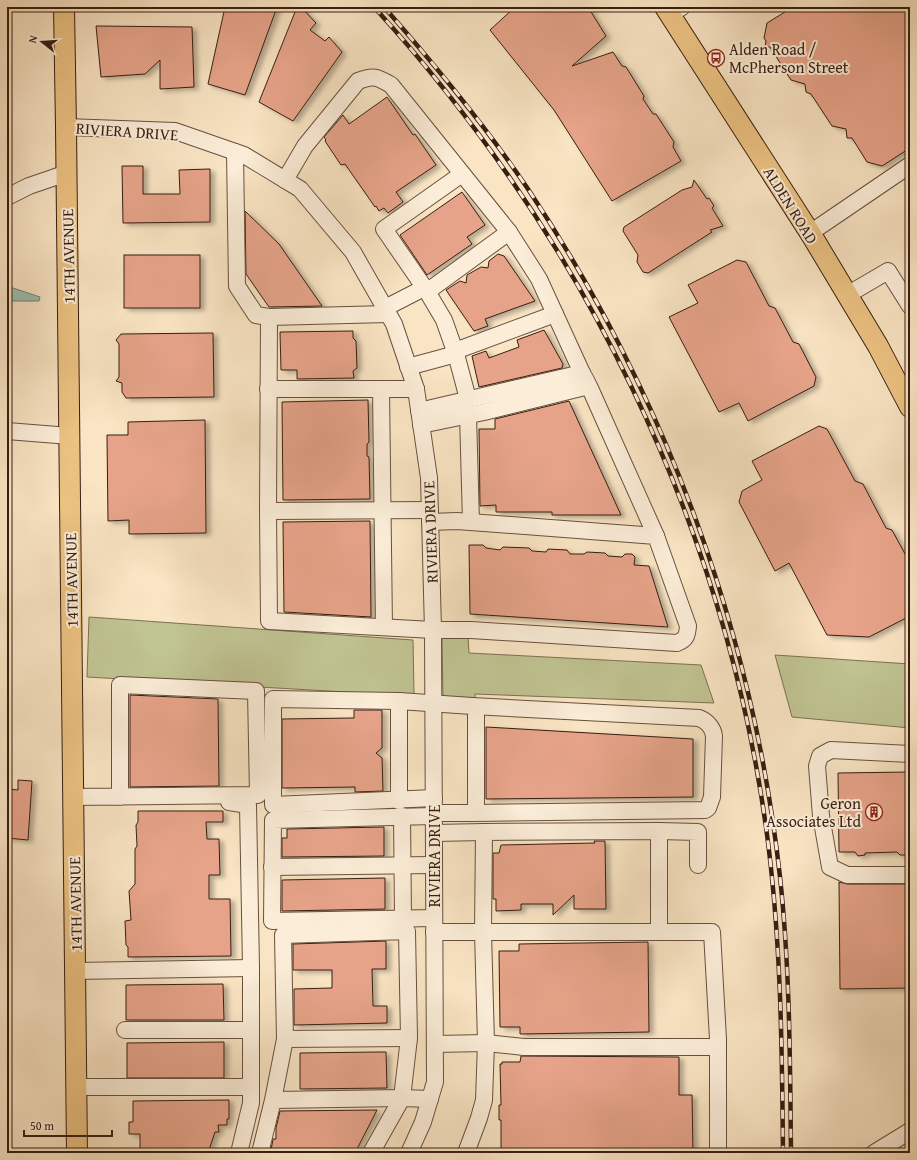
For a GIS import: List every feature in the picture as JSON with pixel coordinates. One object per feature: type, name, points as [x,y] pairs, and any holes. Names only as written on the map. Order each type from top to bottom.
[{"type":"main road","name":"14TH AVENUE","points":[[64,7],[77,1153]]},
{"type":"main road","name":"ALDEN ROAD","points":[[672,9],[878,346],[910,407]]},
{"type":"street","points":[[269,317],[269,621],[433,630],[471,630],[677,643],[684,641],[688,626],[656,536],[539,279],[509,232],[391,85],[378,77],[369,77],[358,81],[305,146],[285,180]]},
{"type":"street","name":"RIVIERA DRIVE","points":[[66,127],[175,130],[244,155],[300,189],[353,252],[388,313],[416,389],[429,478],[433,630],[435,1082],[423,1122],[409,1153]]},
{"type":"street","points":[[235,152],[237,286],[256,315],[269,317],[388,313],[426,296],[427,291],[509,232]]},
{"type":"street","points":[[810,233],[910,165]]},
{"type":"street","points":[[7,197],[29,186],[67,173]]},
{"type":"street","points":[[462,174],[384,229],[427,291],[444,320],[456,353],[468,407],[471,522]]},
{"type":"street","points":[[847,295],[888,271],[910,306]]},
{"type":"street","points":[[408,367],[456,353],[554,314]]},
{"type":"street","points":[[420,418],[586,380]]},
{"type":"street","points":[[268,389],[416,389]]},
{"type":"street","points":[[381,389],[384,627]]},
{"type":"street","points":[[7,431],[70,436]]},
{"type":"street","points":[[268,511],[383,510],[471,522],[656,536]]},
{"type":"street","points":[[120,685],[256,691],[258,795],[121,800],[120,685]]},
{"type":"street","points":[[273,699],[399,701],[699,718],[704,720],[713,730],[714,736],[712,797],[708,808],[705,810],[472,813],[434,809],[399,800],[273,805],[273,699]]},
{"type":"street","points":[[399,701],[399,800]]},
{"type":"street","points":[[472,706],[476,710],[476,805],[475,810],[472,813]]},
{"type":"street","points":[[910,754],[831,750],[820,756],[817,766],[821,816],[830,867],[847,875],[910,874]]},
{"type":"street","points":[[73,796],[121,800],[234,802],[248,805],[251,968],[251,1103],[239,1153]]},
{"type":"street","points":[[434,809],[402,816],[273,820],[272,921],[403,918],[434,925],[483,932],[712,932],[718,1047],[718,1153]]},
{"type":"street","points":[[402,816],[403,918]]},
{"type":"street","points":[[659,831],[659,932]]},
{"type":"street","points":[[466,1153],[484,1100],[486,1043],[483,932],[484,832]]},
{"type":"street","points":[[434,833],[698,832],[698,865]]},
{"type":"street","points":[[272,866],[434,865]]},
{"type":"street","points":[[260,1153],[273,1100],[285,1039],[283,934],[407,931],[409,1038],[402,1098],[371,1153]]},
{"type":"street","points":[[75,971],[251,968]]},
{"type":"street","points":[[125,1030],[251,1030]]},
{"type":"street","points":[[285,1039],[409,1038]]},
{"type":"street","points":[[435,1044],[486,1043],[524,1047],[718,1047]]},
{"type":"street","points":[[77,1087],[250,1087]]},
{"type":"street","points":[[273,1100],[430,1099]]},
{"type":"street","points":[[874,1153],[910,1131]]},
{"type":"green space","points":[[89,617],[413,640],[414,696],[87,677]]},
{"type":"green space","points":[[442,637],[468,637],[469,653],[701,665],[714,703],[475,694],[475,704],[443,702]]},
{"type":"green space","points":[[775,655],[910,664],[910,728],[792,717]]},
{"type":"shaded area","points":[[7,286],[40,297],[39,301],[7,301]]},
{"type":"building","points":[[225,7],[277,7],[245,95],[208,84]]},
{"type":"building","points":[[297,7],[301,7],[316,23],[310,30],[325,41],[329,37],[342,52],[293,121],[259,102]]},
{"type":"building","points":[[515,7],[588,7],[606,36],[572,66],[613,52],[622,66],[626,67],[644,96],[643,99],[653,114],[656,114],[674,142],[673,147],[681,161],[612,201],[554,110],[490,30]]},
{"type":"building","points":[[793,7],[910,7],[910,148],[882,166],[867,162],[852,138],[847,138],[846,129],[832,126],[811,94],[806,92],[805,84],[791,80],[770,47],[765,47],[766,41],[764,38],[767,23]]},
{"type":"building","points":[[96,26],[192,27],[194,87],[160,89],[160,60],[145,74],[101,77]]},
{"type":"building","points":[[387,97],[436,165],[396,192],[403,202],[388,213],[384,208],[379,211],[376,206],[375,207],[345,164],[341,165],[325,141],[326,140],[324,137],[343,115],[349,124]]},
{"type":"building","points":[[122,166],[143,166],[143,194],[180,194],[179,170],[210,169],[210,222],[123,223]]},
{"type":"building","points":[[694,180],[707,199],[709,198],[714,206],[712,208],[723,226],[710,230],[712,232],[648,273],[643,272],[637,262],[638,255],[623,231],[624,227],[682,190],[692,187]]},
{"type":"building","points":[[462,192],[485,225],[467,237],[472,244],[427,275],[400,235]]},
{"type":"building","points":[[245,211],[279,244],[322,306],[269,307],[246,274]]},
{"type":"building","points":[[498,254],[504,256],[535,301],[485,319],[488,326],[474,331],[446,290],[460,281],[466,283],[467,275],[481,267],[488,268],[489,261]]},
{"type":"building","points":[[124,255],[200,255],[200,308],[124,308]]},
{"type":"building","points":[[737,260],[746,262],[769,306],[775,308],[793,342],[799,344],[816,377],[814,386],[748,421],[739,403],[719,412],[669,317],[698,303],[688,285]]},
{"type":"building","points":[[544,330],[563,364],[562,368],[479,387],[472,356],[486,351],[489,358],[519,347],[517,340]]},
{"type":"building","points":[[353,331],[353,338],[356,341],[357,368],[353,371],[354,378],[297,379],[297,370],[281,370],[280,332]]},
{"type":"building","points":[[213,333],[214,397],[126,398],[122,392],[122,383],[116,381],[119,377],[119,344],[116,340],[121,334]]},
{"type":"building","points":[[368,400],[369,442],[367,444],[367,456],[369,457],[370,499],[283,500],[282,402]]},
{"type":"building","points":[[569,401],[621,515],[552,515],[552,512],[496,512],[496,505],[480,506],[479,429],[495,429],[495,419]]},
{"type":"building","points":[[205,420],[206,533],[129,534],[129,520],[108,521],[107,435],[128,435],[128,422]]},
{"type":"building","points":[[819,426],[827,429],[855,481],[863,484],[886,528],[892,530],[910,563],[910,616],[869,637],[827,635],[789,563],[775,571],[739,502],[742,491],[762,480],[752,461]]},
{"type":"building","points":[[370,521],[371,617],[284,612],[283,522]]},
{"type":"building","points":[[469,545],[483,545],[486,548],[500,550],[503,547],[529,548],[532,551],[546,552],[548,549],[567,550],[570,554],[584,554],[587,552],[605,553],[608,556],[622,557],[625,554],[632,554],[635,557],[634,565],[649,566],[668,627],[470,614]]},
{"type":"building","points":[[130,695],[218,699],[219,786],[130,787]]},
{"type":"building","points":[[354,710],[382,710],[382,748],[376,753],[382,758],[383,791],[355,792],[355,787],[282,788],[282,719],[354,718]]},
{"type":"building","points":[[486,727],[693,739],[693,797],[486,799]]},
{"type":"building","name":"Geron Associates Ltd","points":[[910,772],[910,852],[908,852],[908,855],[900,855],[897,852],[865,853],[865,855],[858,856],[855,852],[839,852],[838,773]]},
{"type":"building","points":[[18,780],[32,781],[28,840],[7,838],[7,789],[18,790]]},
{"type":"building","points":[[138,811],[223,811],[223,822],[206,822],[207,839],[219,839],[220,875],[209,875],[209,899],[230,899],[231,956],[128,957],[125,921],[131,920],[129,891],[135,884],[135,849],[137,846],[136,825],[138,822]]},
{"type":"building","points":[[384,827],[384,856],[282,857],[282,838],[287,838],[287,829]]},
{"type":"building","points":[[594,841],[605,841],[606,909],[574,909],[574,895],[553,915],[553,904],[521,904],[521,910],[496,911],[496,899],[493,899],[493,853],[499,853],[501,845],[595,843]]},
{"type":"building","points":[[385,878],[385,909],[282,911],[282,880]]},
{"type":"building","points":[[839,882],[847,884],[910,884],[910,988],[840,989]]},
{"type":"building","points":[[386,941],[386,969],[372,969],[373,1006],[387,1006],[387,1023],[294,1025],[294,989],[332,988],[332,970],[293,970],[293,944]]},
{"type":"building","points":[[648,942],[649,1032],[520,1034],[520,1027],[500,1027],[499,951],[519,951],[519,944]]},
{"type":"building","points":[[223,984],[224,1020],[126,1020],[126,985]]},
{"type":"building","points":[[224,1042],[224,1078],[127,1078],[127,1043]]},
{"type":"building","points":[[386,1052],[387,1088],[300,1089],[300,1053]]},
{"type":"building","points":[[521,1056],[679,1057],[679,1095],[692,1095],[693,1153],[501,1153],[501,1120],[499,1120],[499,1105],[501,1105],[500,1064],[502,1064],[502,1062],[520,1062]]},
{"type":"building","points":[[229,1100],[229,1119],[227,1119],[227,1125],[218,1125],[219,1132],[215,1132],[209,1150],[140,1151],[140,1134],[129,1134],[129,1122],[133,1122],[133,1101]]},
{"type":"building","points":[[377,1110],[357,1149],[271,1150],[273,1139],[276,1139],[276,1128],[280,1111]]},
{"type":"railway","points":[[374,7],[449,95],[517,188],[578,286],[632,388],[678,493],[716,602],[745,713],[766,827],[778,949],[783,1153]]},
{"type":"railway","points":[[384,7],[441,73],[495,142],[528,189],[577,268],[621,349],[661,432],[695,518],[725,606],[748,695],[767,785],[780,877],[786,946],[789,1015],[791,1153]]},
{"type":"place","name":"Alden Road / McPherson Street","points":[[716,58]]},
{"type":"place","name":"Geron Associates Ltd","points":[[874,812]]}]
